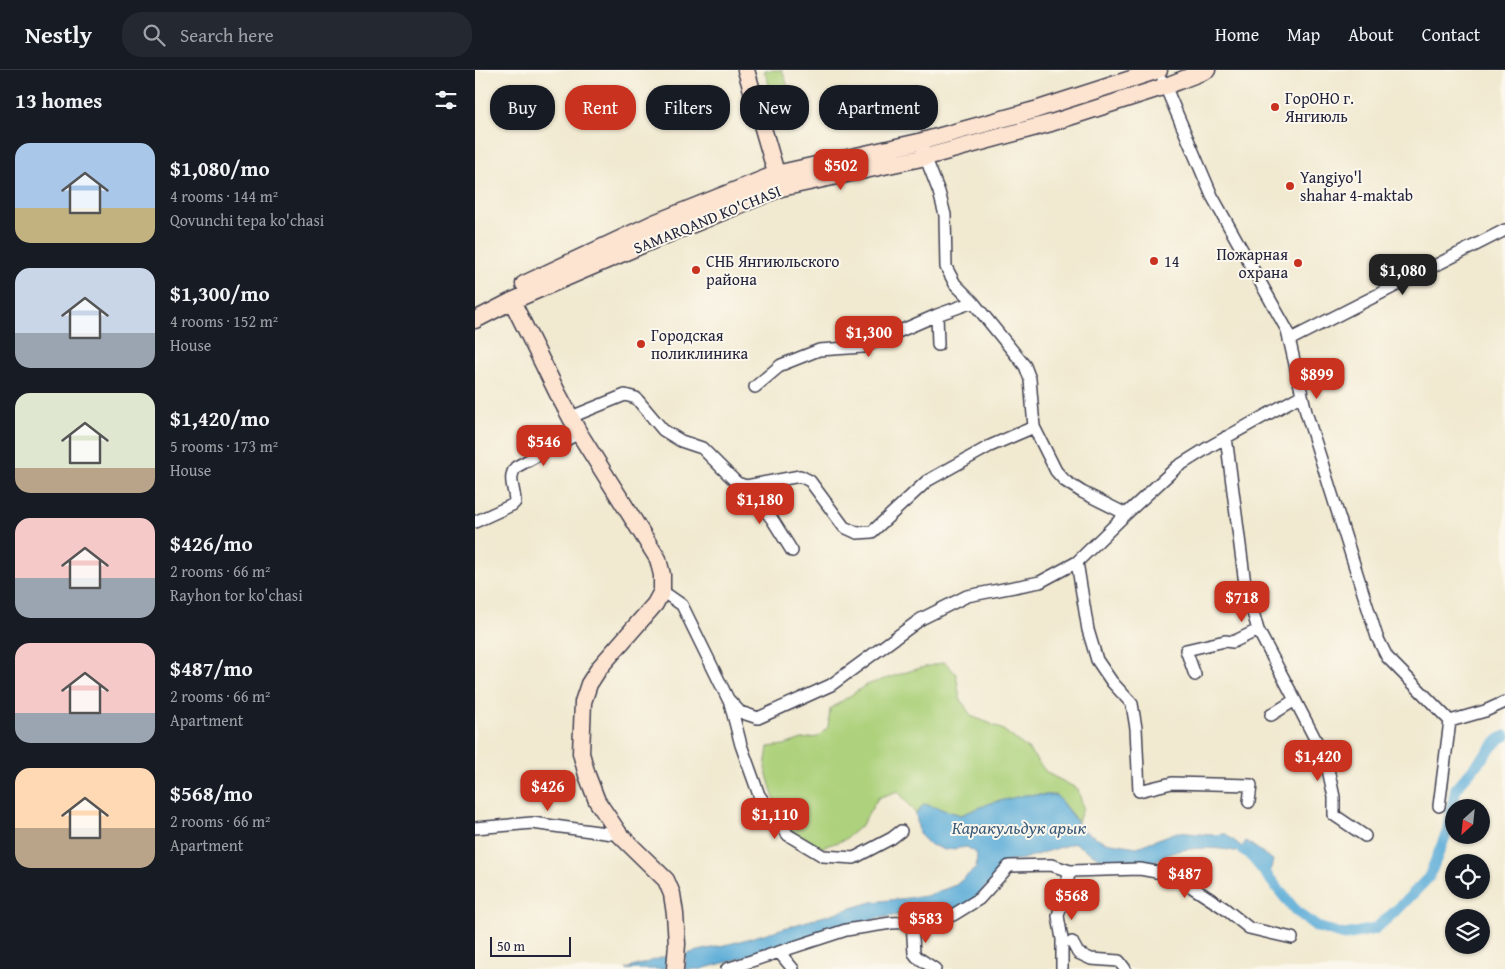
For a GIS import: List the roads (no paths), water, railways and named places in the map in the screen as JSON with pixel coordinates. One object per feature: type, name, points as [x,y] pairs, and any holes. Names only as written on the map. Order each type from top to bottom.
[{"type":"main road","points":[[746,70],[778,181]]},
{"type":"main road","name":"SAMARQAND KO'CHASI","points":[[475,307],[654,223],[778,181],[1035,110],[1159,70]]},
{"type":"main road","name":"SAMARQAND KO'CHASI","points":[[475,320],[649,242],[778,181],[926,157],[1051,124],[1166,86],[1207,70]]},
{"type":"main road","points":[[512,302],[579,433],[659,559],[662,591],[655,604],[600,667],[589,684],[583,702],[581,753],[597,801],[620,836],[666,880],[672,894],[674,907],[677,944],[675,969]]},
{"type":"street","points":[[1159,70],[1212,196],[1287,330],[1309,422],[1377,637],[1387,656],[1450,721]]},
{"type":"street","points":[[919,142],[939,192],[945,215],[947,267],[955,284],[973,302],[1025,366],[1030,379],[1034,427],[1055,472],[1082,492],[1126,514]]},
{"type":"street","points":[[1289,340],[1505,230]]},
{"type":"street","points":[[755,387],[781,365],[819,350],[863,347],[937,315],[973,302]]},
{"type":"street","points":[[937,315],[939,345]]},
{"type":"street","points":[[571,417],[625,395],[636,398],[663,430],[681,441],[702,448],[737,483],[746,486],[800,476],[810,481],[844,527],[857,534],[872,532],[927,481],[990,446],[1034,427]]},
{"type":"street","points":[[729,699],[740,712],[758,718],[831,685],[921,619],[967,596],[1040,582],[1077,562],[1177,467],[1302,395]]},
{"type":"street","points":[[475,522],[515,502],[511,477],[517,467],[579,433]]},
{"type":"street","points":[[1226,438],[1245,584],[1258,630],[1326,760],[1334,797],[1334,815],[1365,836]]},
{"type":"street","points":[[746,486],[772,519],[792,551]]},
{"type":"street","points":[[1077,562],[1088,630],[1097,660],[1112,682],[1132,704],[1136,728],[1139,791],[1172,783],[1251,785],[1249,802]]},
{"type":"street","points":[[662,591],[683,605],[729,699],[741,745],[759,795],[787,835],[823,856],[854,858],[892,838],[901,831]]},
{"type":"street","points":[[1195,675],[1186,650],[1225,641],[1233,642],[1258,630]]},
{"type":"street","points":[[1271,715],[1295,700]]},
{"type":"street","points":[[1450,721],[1485,711],[1505,702]]},
{"type":"street","points":[[1439,806],[1450,721]]},
{"type":"street","points":[[475,828],[532,823],[620,836]]},
{"type":"street","points":[[727,969],[846,930],[953,915],[979,899],[1009,866],[1051,865],[1070,871],[1140,869],[1173,875],[1224,908],[1249,928],[1292,938]]},
{"type":"street","points":[[1062,969],[1063,939],[1058,916],[1070,871]]},
{"type":"street","points":[[912,922],[914,953],[935,969]]},
{"type":"street","points":[[1072,942],[1078,953],[1091,959],[1119,962],[1125,969]]},
{"type":"street","points":[[779,952],[793,969]]},
{"type":"water","name":"Каракульдук арык","points":[[1025,795],[1056,795],[1084,831],[1105,842],[1137,847],[1177,832],[1210,835],[1226,834],[1242,847],[1246,841],[1273,860],[1269,879],[1256,860],[1238,852],[1214,848],[1188,849],[1169,854],[1141,867],[1134,860],[1099,858],[1074,843],[1023,859],[1006,862],[973,903],[944,915],[906,914],[879,918],[701,969],[685,969],[686,954],[737,942],[872,902],[926,896],[956,885],[976,868],[977,854],[967,847],[945,850],[929,844],[919,834],[916,814],[924,804],[961,815],[991,803]]},
{"type":"water","points":[[667,956],[665,969],[626,969]]},
{"type":"waterway","name":"Каракульдук арык","points":[[1244,851],[1248,852],[1296,911],[1317,927],[1345,935],[1375,929],[1399,908],[1429,877],[1447,832],[1456,788],[1498,740],[1505,736]]},
{"type":"place","name":"ГорОНО г. Янгиюль","points":[[1275,107]]},
{"type":"place","name":"Yangiyo'l shahar 4-maktab","points":[[1290,186]]},
{"type":"place","name":"14","points":[[1154,261]]},
{"type":"place","name":"Пожарная охрана","points":[[1298,263]]},
{"type":"place","name":"СНБ Янгиюльского района","points":[[696,270]]},
{"type":"place","name":"Городская поликлиника","points":[[641,344]]}]
